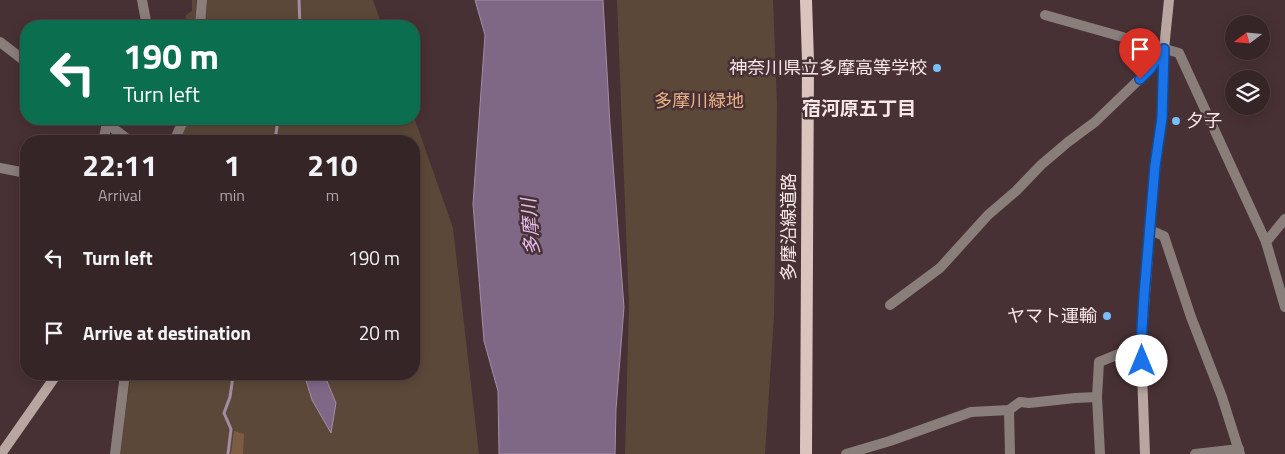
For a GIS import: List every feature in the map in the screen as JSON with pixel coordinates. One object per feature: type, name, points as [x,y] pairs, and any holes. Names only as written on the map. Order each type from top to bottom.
[{"type":"main road","name":"多摩沿線道路","points":[[806,0],[808,70],[806,454]]},
{"type":"street","points":[[142,0],[146,20]]},
{"type":"street","points":[[200,20],[202,0]]},
{"type":"street","points":[[1145,454],[1141,345],[1155,166],[1162,118],[1164,49],[1169,0]]},
{"type":"street","points":[[1045,15],[1179,53],[1266,242],[1285,307]]},
{"type":"street","points":[[0,42],[20,57]]},
{"type":"street","points":[[890,305],[940,268],[988,215],[1016,191],[1041,164],[1095,122],[1150,69],[1164,49]]},
{"type":"street","points":[[112,125],[123,135]]},
{"type":"street","points":[[0,168],[20,171]]},
{"type":"street","points":[[1266,242],[1285,219]]},
{"type":"street","points":[[1150,230],[1164,236],[1191,317],[1222,396],[1240,452],[1196,454]]},
{"type":"street","points":[[1100,454],[1097,397],[1098,362],[1141,345]]},
{"type":"street","points":[[1,454],[53,380]]},
{"type":"street","points":[[114,454],[124,380]]},
{"type":"street","points":[[846,454],[890,441],[971,412],[1009,410],[1020,402],[1029,403],[1097,397]]},
{"type":"street","points":[[1009,410],[1010,454]]},
{"type":"green space","points":[[192,0],[196,0],[195,20],[186,20],[186,15],[192,11]]},
{"type":"green space","points":[[207,0],[373,0],[380,20],[206,20]]},
{"type":"green space","name":"多摩川緑地","points":[[617,0],[773,0],[777,105],[774,315],[765,454],[625,454],[629,306]]},
{"type":"green space","points":[[185,125],[417,125],[453,228],[479,454],[119,454],[130,380],[420,380],[420,135],[181,135]]},
{"type":"shaded area","points":[[234,431],[244,434],[243,454],[231,454]]},
{"type":"water","name":"多摩川","points":[[475,0],[603,0],[610,125],[624,307],[616,409],[615,454],[499,454],[498,391],[484,341],[473,204],[485,35]]},
{"type":"water","points":[[306,380],[326,380],[336,403],[331,433],[312,400]]},
{"type":"waterway","points":[[299,0],[300,20]]},
{"type":"waterway","points":[[276,135],[277,125]]},
{"type":"waterway","points":[[228,454],[231,429],[224,413],[230,397],[232,380]]},
{"type":"place","name":"神奈川県立多摩高等学校","points":[[937,68]]},
{"type":"place","name":"夕子","points":[[1176,121]]},
{"type":"place","name":"ヤマト運輸","points":[[1107,316]]},
{"type":"district","name":"宿河原五丁目","points":[[859,108]]},
{"type":"route","points":[[1140,79],[1150,69],[1164,49],[1162,118],[1155,166],[1144,296],[1142,361]]}]
